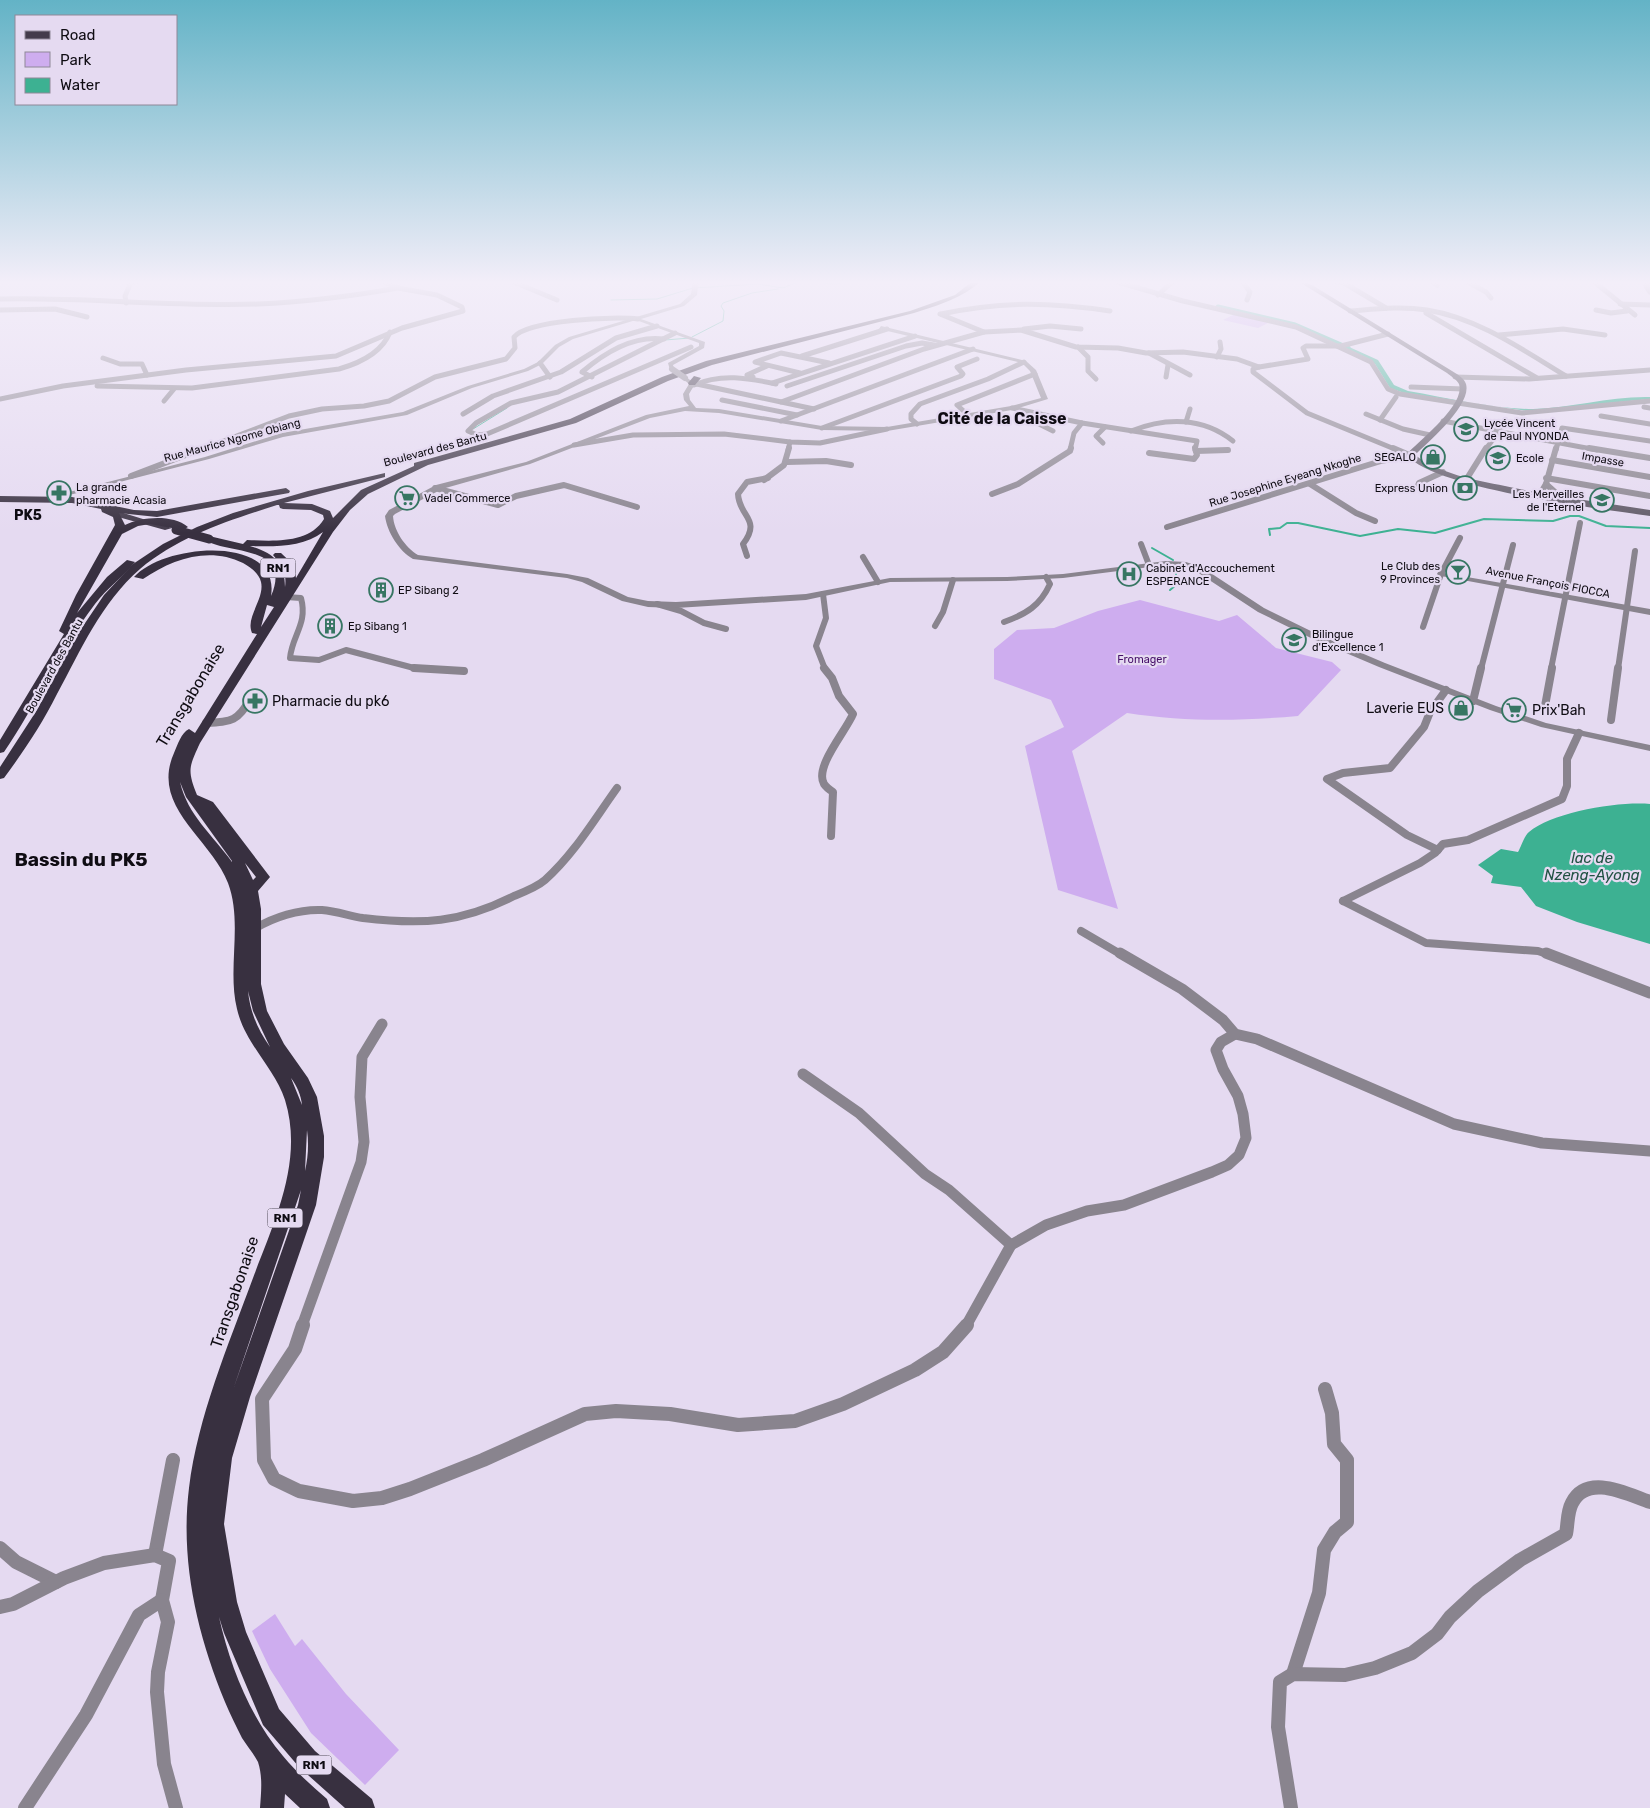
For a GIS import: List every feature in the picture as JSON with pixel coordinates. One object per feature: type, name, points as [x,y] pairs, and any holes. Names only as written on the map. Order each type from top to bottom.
[{"type":"highway","name":"Boulevard des Bantu","points":[[0,749],[21,720],[58,653],[108,582],[124,566],[167,538],[240,507],[397,467],[549,424],[594,407],[668,373],[693,364]]},
{"type":"highway","name":"Boulevard des Bantu","points":[[0,775],[40,717],[81,637],[112,592],[125,578],[157,553],[205,527],[260,506],[555,427],[600,410],[685,371],[706,364]]},
{"type":"highway","points":[[692,382],[729,364]]},
{"type":"highway","points":[[252,550],[284,560],[298,559],[310,554],[360,494],[383,481],[425,463]]},
{"type":"highway","points":[[134,513],[157,514],[190,510],[397,467]]},
{"type":"highway","name":"RN1","points":[[0,501],[46,499],[134,513]]},
{"type":"highway","name":"RN1","points":[[0,501],[69,502],[114,513]]},
{"type":"highway","points":[[205,527],[252,512],[280,506],[312,507],[324,511],[329,516],[325,528],[305,538],[278,543],[243,543]]},
{"type":"highway","points":[[174,527],[172,516],[190,510]]},
{"type":"highway","points":[[114,513],[119,522],[118,532]]},
{"type":"highway","points":[[58,653],[60,640],[81,595],[118,532],[128,525],[158,520]]},
{"type":"highway","name":"RN1","points":[[158,520],[174,527],[269,550],[284,560]]},
{"type":"highway","name":"Transgabonaise","points":[[212,537],[252,550],[274,561],[282,576],[278,595],[178,752],[174,766],[173,790],[188,816],[228,868],[235,883],[240,902],[241,990],[244,1013],[260,1047],[288,1087],[299,1138],[295,1188],[215,1417],[203,1462],[198,1490],[195,1541],[219,1663],[242,1716],[269,1759],[318,1808]]},
{"type":"highway","points":[[287,595],[299,582],[321,542]]},
{"type":"highway","points":[[67,667],[107,613],[134,582],[157,565],[184,556],[219,553],[245,560],[260,571],[267,584],[255,626],[256,631]]},
{"type":"highway","name":"Transgabonaise","points":[[284,560],[292,576],[287,595],[206,723],[186,760],[183,774],[192,797],[238,861],[251,890],[254,929],[254,984],[260,1011],[277,1046],[302,1082],[308,1097],[314,1121],[316,1157],[307,1205],[240,1397],[222,1458],[214,1524],[226,1602],[235,1633],[271,1716],[307,1758],[363,1808]]},
{"type":"highway","points":[[269,1759],[274,1785],[272,1808]]},
{"type":"main road","points":[[1436,364],[1456,377],[1463,389],[1458,401],[1443,421],[1410,455],[1420,463],[1466,480],[1650,513]]},
{"type":"main road","name":"RN1","points":[[114,513],[174,527]]},
{"type":"main road","name":"RN1","points":[[134,513],[158,520]]},
{"type":"street","points":[[142,364],[147,375]]},
{"type":"street","points":[[0,399],[62,386],[147,375],[263,364]]},
{"type":"street","points":[[62,386],[174,389],[241,384],[292,374],[320,372],[353,364]]},
{"type":"street","points":[[131,476],[289,416],[384,402],[396,398],[435,376],[485,364]]},
{"type":"street","name":"Rue Maurice Ngome Obiang","points":[[46,499],[207,458],[288,434],[400,415],[462,390],[519,373],[537,364]]},
{"type":"street","points":[[541,364],[550,377]]},
{"type":"street","points":[[463,414],[488,398],[550,377],[571,364]]},
{"type":"street","points":[[592,364],[583,370],[583,373],[602,383]]},
{"type":"street","points":[[613,364],[558,392],[511,403],[476,423],[468,431],[477,435],[487,434],[648,364]]},
{"type":"street","points":[[670,364],[672,369],[692,382],[814,409]]},
{"type":"street","points":[[763,364],[800,373]]},
{"type":"street","points":[[772,383],[827,364]]},
{"type":"street","points":[[787,386],[851,364]]},
{"type":"street","points":[[781,402],[808,390],[881,364]]},
{"type":"street","points":[[780,422],[932,364]]},
{"type":"street","points":[[822,428],[961,376],[962,373],[957,367],[964,364]]},
{"type":"street","points":[[917,424],[911,419],[910,415],[914,407],[983,381],[1019,364]]},
{"type":"street","points":[[574,445],[627,436],[733,434],[790,442],[834,442],[917,424],[1012,408],[1045,399],[1035,374],[1027,364]]},
{"type":"street","points":[[1088,364],[1088,371],[1096,379]]},
{"type":"street","points":[[1252,364],[1258,367]]},
{"type":"street","points":[[1276,364],[1253,369],[1255,374],[1304,412],[1410,455]]},
{"type":"street","points":[[1373,364],[1385,386],[1391,391],[1531,413],[1650,401]]},
{"type":"street","points":[[1514,364],[1537,378]]},
{"type":"street","points":[[1547,364],[1566,376]]},
{"type":"street","points":[[1166,377],[1168,365],[1177,367],[1190,376]]},
{"type":"street","points":[[753,377],[747,375],[768,366]]},
{"type":"street","points":[[1456,377],[1537,378],[1650,370]]},
{"type":"street","points":[[968,415],[958,406],[1035,374]]},
{"type":"street","points":[[692,382],[724,376],[808,390]]},
{"type":"street","points":[[692,382],[686,394],[687,400],[691,404],[706,409],[822,428],[888,430]]},
{"type":"street","points":[[492,408],[518,392],[524,386]]},
{"type":"street","points":[[1411,387],[1463,389]]},
{"type":"street","points":[[164,401],[174,389]]},
{"type":"street","points":[[1380,420],[1396,397]]},
{"type":"street","points":[[722,400],[797,415]]},
{"type":"street","points":[[691,404],[693,408],[648,416],[523,465],[435,488],[400,507],[389,516],[390,528],[410,554],[421,558],[574,577],[625,599],[657,604],[784,599],[905,579],[952,580],[1046,577],[1149,565],[1178,563],[1191,565],[1248,603],[1289,625],[1360,656],[1446,690],[1544,725],[1650,748]]},
{"type":"street","points":[[1012,408],[1082,423],[1197,441],[1195,446],[1197,456],[1192,460],[1149,453]]},
{"type":"street","points":[[685,409],[706,409]]},
{"type":"street","points":[[1186,422],[1190,409]]},
{"type":"street","points":[[1028,412],[1026,414],[1032,420],[1053,430]]},
{"type":"street","points":[[1366,414],[1403,429],[1430,435]]},
{"type":"street","points":[[1601,416],[1650,424]]},
{"type":"street","points":[[1443,421],[1556,444],[1650,458]]},
{"type":"street","points":[[1131,431],[1147,425],[1186,422],[1213,427],[1233,441]]},
{"type":"street","points":[[1632,438],[1635,422]]},
{"type":"street","points":[[992,494],[1018,484],[1070,451],[1074,433],[1082,423]]},
{"type":"street","points":[[1466,480],[1478,459],[1503,424]]},
{"type":"street","points":[[1103,443],[1096,436],[1105,427]]},
{"type":"street","points":[[1540,494],[1546,481],[1560,429],[1565,428],[1650,441]]},
{"type":"street","points":[[787,462],[790,442]]},
{"type":"street","points":[[1196,451],[1228,450]]},
{"type":"street","name":"Rue Josephine Eyeang Nkoghe","points":[[1167,527],[1246,501],[1310,484],[1399,456],[1410,455]]},
{"type":"street","name":"Impasse","points":[[1552,460],[1650,477]]},
{"type":"street","points":[[761,483],[787,462],[826,461],[851,465]]},
{"type":"street","points":[[1417,488],[1419,483],[1443,472]]},
{"type":"street","points":[[747,556],[743,544],[750,534],[751,520],[738,500],[738,493],[740,488],[748,482],[768,478]]},
{"type":"street","points":[[1546,481],[1650,496]]},
{"type":"street","points":[[1546,481],[1556,493],[1571,500]]},
{"type":"street","points":[[435,488],[498,505],[516,496],[564,484],[636,507]]},
{"type":"street","points":[[1310,484],[1356,513],[1375,521]]},
{"type":"street","points":[[69,502],[83,490]]},
{"type":"street","points":[[1545,706],[1564,596],[1580,523]]},
{"type":"street","points":[[1423,627],[1441,574],[1460,538]]},
{"type":"street","points":[[1141,544],[1149,565]]},
{"type":"street","points":[[1473,700],[1501,585],[1514,545]]},
{"type":"street","points":[[1611,720],[1635,551]]},
{"type":"street","points":[[862,556],[878,582]]},
{"type":"street","name":"Avenue François FIOCCA","points":[[1441,574],[1650,612]]},
{"type":"street","points":[[1004,622],[1022,616],[1039,606],[1050,584],[1046,577]]},
{"type":"street","points":[[934,626],[943,612],[952,580]]},
{"type":"street","points":[[823,594],[826,618],[816,646],[823,667],[832,678],[839,696],[853,714],[850,725],[834,744],[820,777],[823,784],[833,792],[831,836]]},
{"type":"street","points":[[287,595],[301,598],[303,603],[301,628],[290,652],[290,658],[319,660],[346,650],[414,668],[464,671]]},
{"type":"street","points":[[657,604],[668,610],[683,612],[698,622],[726,629]]},
{"type":"street","points":[[1438,850],[1407,835],[1327,778],[1336,773],[1390,768],[1408,744],[1424,728],[1430,712],[1446,690]]},
{"type":"street","points":[[206,723],[226,722],[238,718],[251,698]]},
{"type":"street","points":[[1580,733],[1567,759],[1567,782],[1562,799],[1468,840],[1443,844],[1438,850],[1384,882],[1343,901],[1426,943],[1538,951],[1570,961],[1650,993]]},
{"type":"street","points":[[254,929],[266,922],[305,910],[324,910],[362,918],[425,923],[469,915],[495,906],[544,882],[569,855],[617,788]]},
{"type":"street","points":[[1081,931],[1182,990],[1223,1020],[1235,1034],[1257,1039],[1378,1093],[1454,1124],[1480,1132],[1542,1142],[1650,1151]]},
{"type":"street","points":[[382,1024],[362,1057],[360,1097],[364,1142],[361,1162],[354,1186],[316,1283],[295,1349],[262,1399],[264,1460],[274,1479],[299,1491],[353,1501],[382,1498],[410,1489],[483,1460],[585,1414],[616,1410],[670,1414],[738,1425],[795,1421],[862,1395],[915,1370],[943,1352],[966,1326],[1010,1245],[1046,1225],[1087,1211],[1124,1205],[1212,1172],[1228,1165],[1239,1155],[1246,1138],[1244,1114],[1238,1096],[1223,1069],[1216,1050],[1221,1042],[1235,1034]]},
{"type":"street","points":[[802,1074],[820,1084],[859,1113],[926,1174],[949,1190],[1010,1245]]},
{"type":"street","points":[[1293,1674],[1319,1593],[1324,1550],[1335,1532],[1347,1522],[1347,1460],[1337,1452],[1333,1444],[1332,1411],[1325,1389]]},
{"type":"street","points":[[240,1397],[262,1399]]},
{"type":"street","points":[[155,1555],[173,1460]]},
{"type":"street","points":[[1291,1808],[1282,1762],[1277,1706],[1280,1682],[1293,1674],[1345,1675],[1375,1668],[1412,1654],[1437,1634],[1450,1617],[1478,1591],[1497,1579],[1520,1560],[1566,1534],[1572,1502],[1581,1491],[1596,1487],[1615,1489],[1650,1502]]},
{"type":"street","points":[[0,1548],[16,1562],[56,1582]]},
{"type":"street","points":[[0,1607],[13,1604],[56,1582],[104,1564],[155,1555],[170,1561],[162,1600],[168,1622],[158,1672],[158,1714],[164,1764],[176,1808]]},
{"type":"street","points":[[25,1808],[86,1715],[139,1614],[162,1600]]},
{"type":"green space","name":"Fromager","points":[[1140,600],[1219,621],[1237,615],[1276,648],[1332,662],[1341,670],[1298,716],[1213,720],[1127,713],[1072,751],[1118,909],[1058,890],[1025,746],[1064,727],[1051,700],[994,679],[994,649],[1017,630],[1054,628],[1098,611]]},
{"type":"green space","points":[[275,1614],[295,1646],[302,1639],[346,1694],[399,1750],[365,1785],[311,1733],[270,1669],[252,1631]]},
{"type":"water","points":[[1375,364],[1381,364],[1394,385],[1408,391],[1472,403],[1404,393],[1390,388]]},
{"type":"water","points":[[1650,397],[1650,399],[1528,411],[1499,407],[1533,409],[1620,398]]},
{"type":"water","name":"lac de Nzeng-Ayong","points":[[1650,804],[1650,944],[1577,922],[1536,906],[1521,887],[1491,883],[1493,876],[1478,865],[1501,849],[1518,852],[1529,832],[1553,819],[1605,806]]},
{"type":"waterway","points":[[473,429],[507,408]]},
{"type":"waterway","points":[[1270,535],[1269,529],[1280,528],[1287,523],[1298,523],[1360,536],[1398,529],[1435,533],[1484,519],[1553,521],[1570,516],[1579,516],[1606,526],[1650,528]]},
{"type":"waterway","points":[[1152,548],[1173,560]]},
{"type":"waterway","points":[[1170,590],[1176,585],[1176,565]]},
{"type":"place","name":"Lycée Vincent de Paul NYONDA","points":[[1466,429]]},
{"type":"place","name":"SEGALO","points":[[1433,457]]},
{"type":"place","name":"Ecole","points":[[1498,458]]},
{"type":"place","name":"Express Union","points":[[1465,488]]},
{"type":"place","name":"La grande pharmacie Acasia","points":[[59,493]]},
{"type":"place","name":"Vadel Commerce","points":[[407,498]]},
{"type":"place","name":"Les Merveilles de l'Eternel","points":[[1602,500]]},
{"type":"place","name":"Le Club des 9 Provinces","points":[[1458,572]]},
{"type":"place","name":"Cabinet d'Accouchement ESPERANCE","points":[[1129,574]]},
{"type":"place","name":"EP Sibang 2","points":[[381,590]]},
{"type":"place","name":"Ep Sibang 1","points":[[330,626]]},
{"type":"place","name":"Bilingue d'Excellence 1","points":[[1294,640]]},
{"type":"place","name":"Pharmacie du pk6","points":[[255,701]]},
{"type":"place","name":"Laverie EUS","points":[[1461,708]]},
{"type":"place","name":"Prix'Bah","points":[[1514,710]]},
{"type":"district","name":"Cité de la Caisse","points":[[1002,418]]},
{"type":"district","name":"PK5","points":[[28,515]]},
{"type":"district","name":"Bassin du PK5","points":[[81,859]]}]
